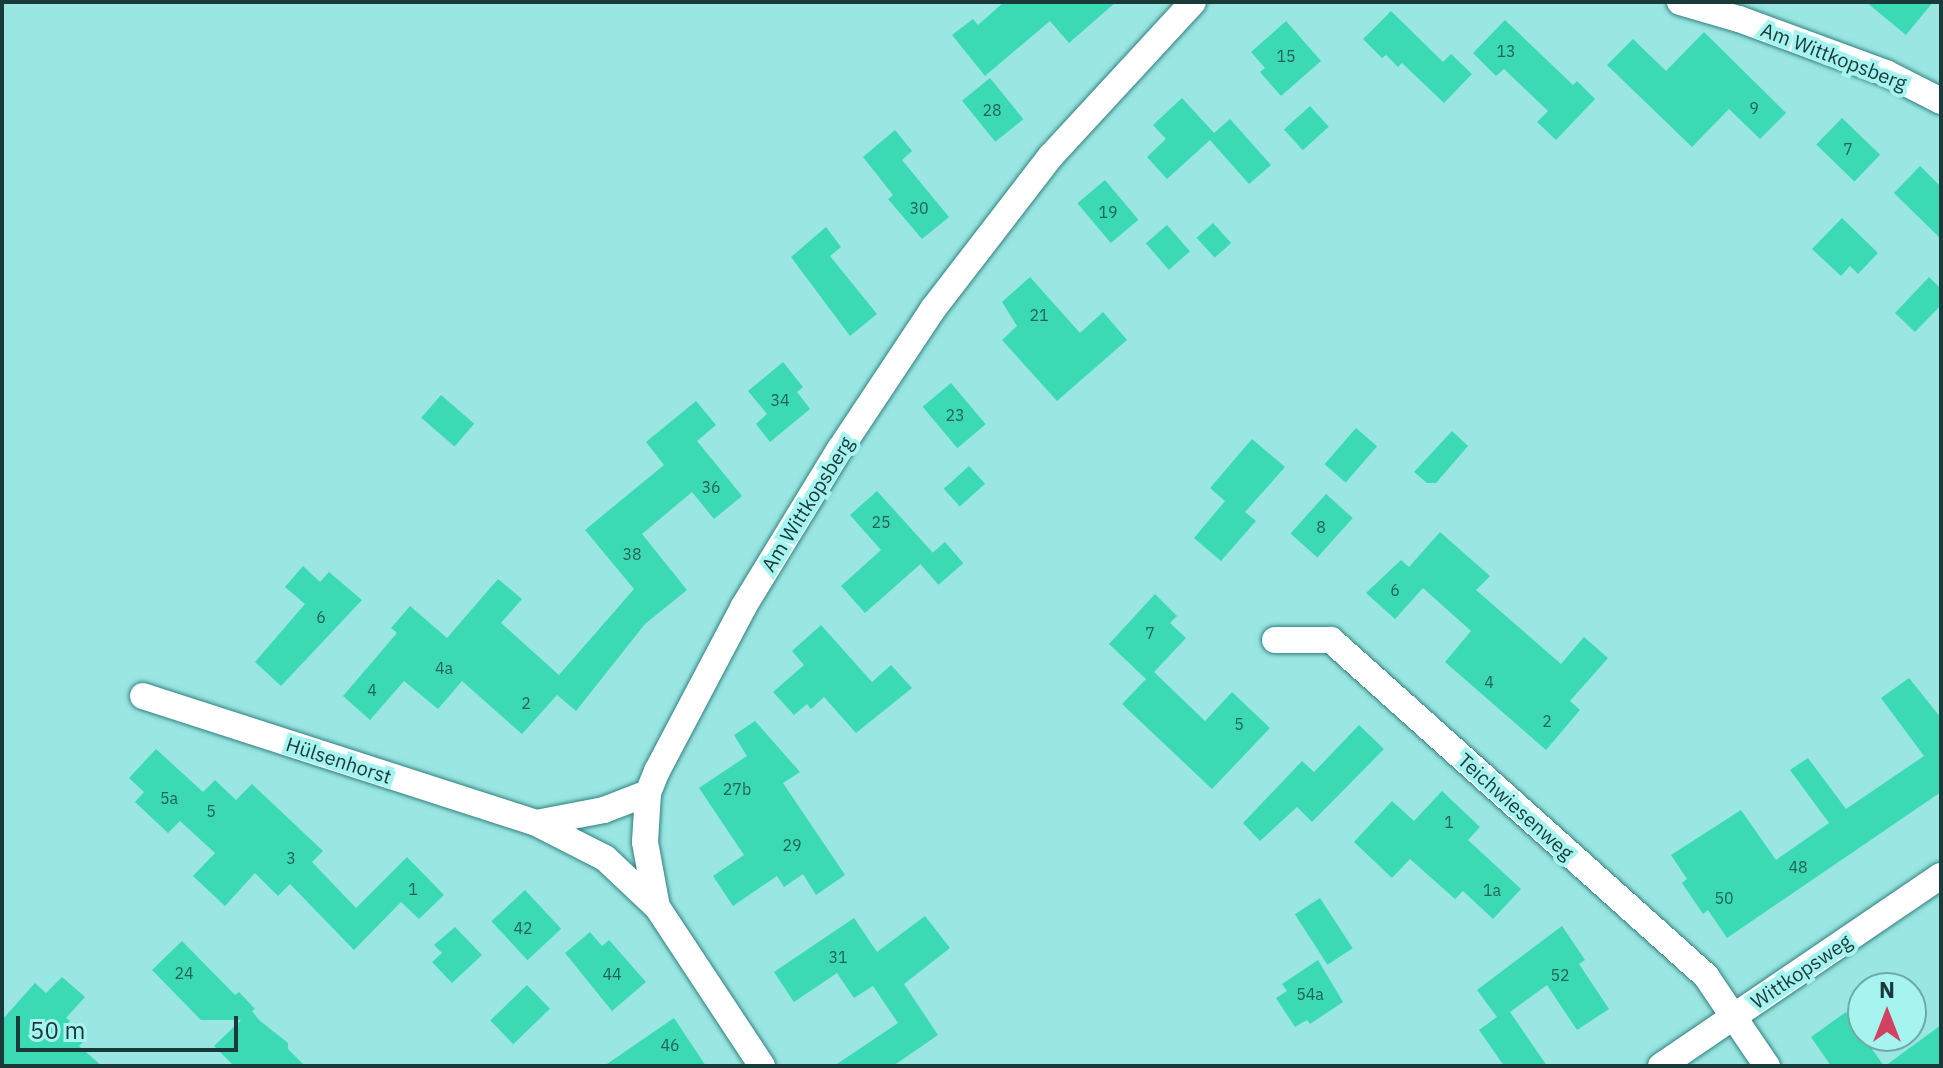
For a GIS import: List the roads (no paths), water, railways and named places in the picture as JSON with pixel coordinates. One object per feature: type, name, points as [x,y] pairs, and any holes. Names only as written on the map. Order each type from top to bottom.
[{"type":"street","name":"Am Wittkopsberg","points":[[762,1066],[657,907],[645,842],[648,793],[744,606],[840,449],[933,309],[1051,156],[1193,2]]},
{"type":"street","name":"Am Wittkopsberg","points":[[1680,2],[1739,19],[1886,73],[1941,101]]},
{"type":"street","name":"Teichwiesenweg","points":[[1275,640],[1331,640],[1706,976],[1767,1066]]},
{"type":"street","name":"Hülsenhorst","points":[[143,696],[536,823],[605,858],[657,907]]},
{"type":"street","name":"Hülsenhorst","points":[[536,823],[604,810],[648,793]]},
{"type":"street","name":"Wittkopsweg","points":[[1661,1066],[1941,876]]}]
